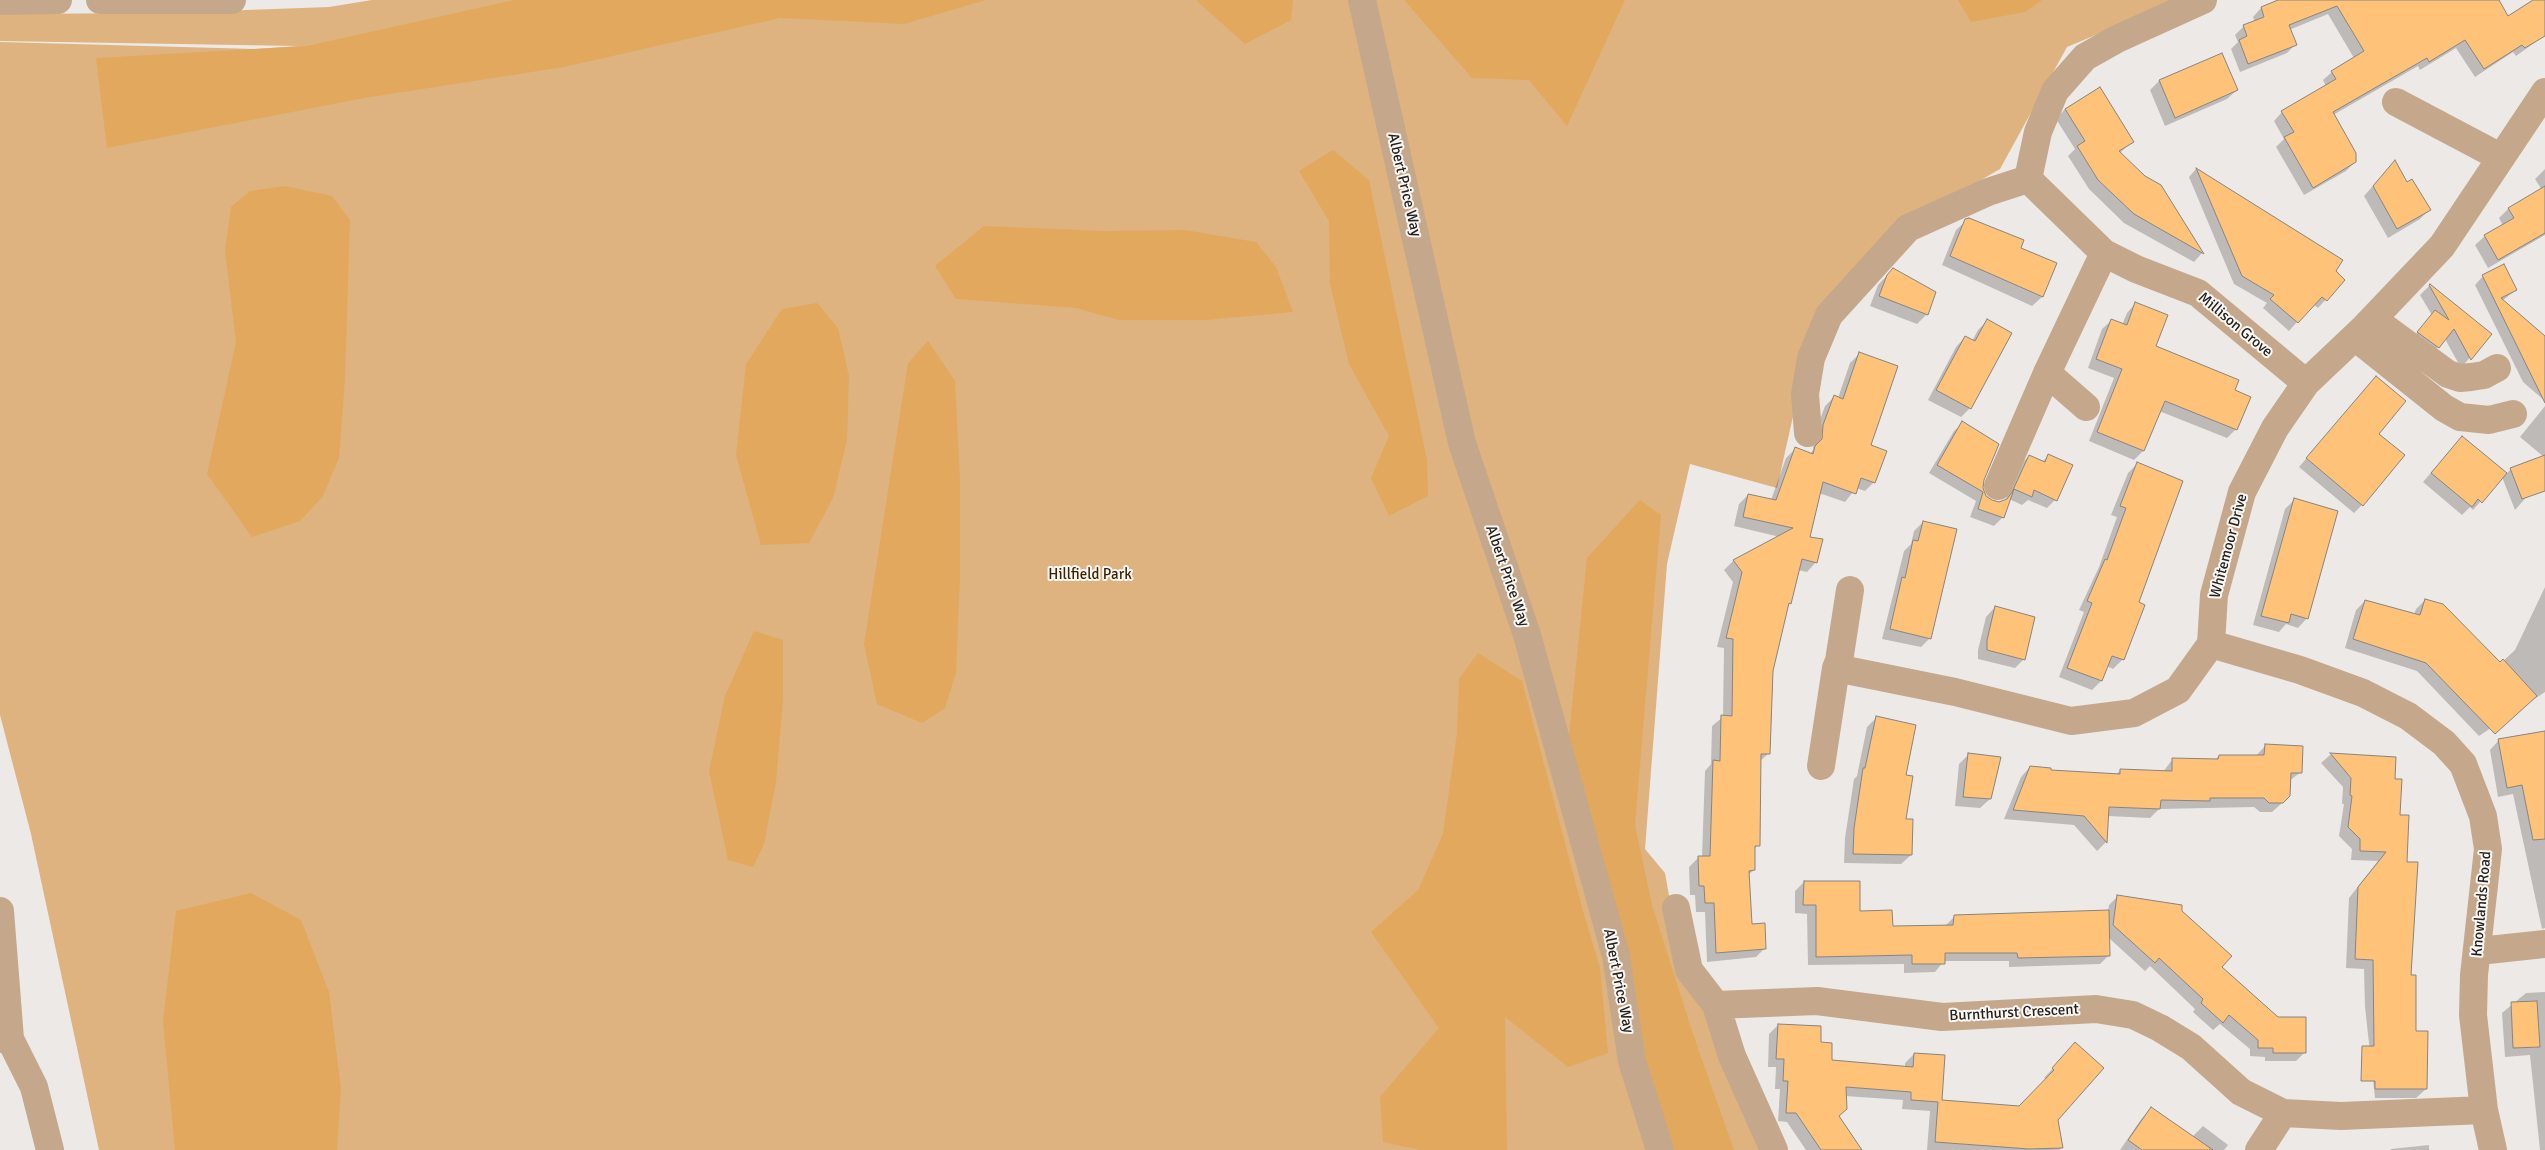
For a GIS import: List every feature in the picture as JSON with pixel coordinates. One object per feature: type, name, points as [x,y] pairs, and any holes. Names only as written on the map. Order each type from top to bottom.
[{"type":"street","points":[[0,1],[58,0]]},
{"type":"street","points":[[100,0],[232,0]]},
{"type":"street","name":"Albert Price Way","points":[[1362,0],[1462,443],[1530,644],[1616,956],[1632,1061],[1660,1150]]},
{"type":"street","points":[[1808,433],[1805,394],[1811,358],[1829,315],[1908,228],[1988,192],[2028,179],[2038,132],[2055,91],[2086,57],[2116,39],[2203,0]]},
{"type":"street","name":"Whitemoor Drive","points":[[2211,644],[2214,595],[2242,492],[2276,428],[2306,383],[2364,328],[2442,246],[2545,92]]},
{"type":"street","points":[[2396,102],[2500,157]]},
{"type":"street","name":"Millison Grove","points":[[2028,179],[2104,252],[2136,269],[2198,292],[2306,383]]},
{"type":"street","points":[[1998,486],[2046,373],[2104,252]]},
{"type":"street","points":[[2364,328],[2448,374],[2460,378],[2484,375],[2497,368]]},
{"type":"street","points":[[2364,328],[2444,408],[2460,417],[2489,420],[2512,414]]},
{"type":"street","points":[[2046,373],[2086,407]]},
{"type":"street","points":[[1821,766],[1850,590]]},
{"type":"street","points":[[1836,668],[1955,692],[2071,720],[2134,713],[2178,690],[2211,644]]},
{"type":"street","name":"Knowlands Road","points":[[2211,644],[2300,670],[2363,693],[2408,716],[2444,743],[2463,764],[2483,816],[2488,849],[2479,951],[2474,975],[2473,1015],[2484,1110],[2493,1150]]},
{"type":"street","points":[[1676,908],[1690,970],[1716,1005],[1732,1056],[1774,1150]]},
{"type":"street","points":[[0,911],[6,990],[5,1039],[23,1062],[34,1087],[50,1150]]},
{"type":"street","points":[[2479,951],[2545,944]]},
{"type":"street","name":"Burnthurst Crescent","points":[[1716,1005],[1816,1001],[1942,1016],[2096,1009],[2133,1016],[2160,1028],[2191,1047],[2241,1092],[2283,1113],[2341,1116],[2484,1110]]},
{"type":"street","points":[[2259,1150],[2283,1113]]},
{"type":"green space","name":"Hillfield Park","points":[[372,0],[2179,0],[2067,47],[2000,169],[1887,234],[1812,331],[1777,488],[1690,464],[1667,564],[1645,849],[1665,873],[1683,976],[1705,1010],[1764,1150],[99,1150],[31,834],[0,715],[0,42],[255,49],[299,46],[0,41],[0,14],[164,13],[329,7]]},
{"type":"shaded area","points":[[514,0],[986,0],[904,24],[780,18],[564,67],[364,98],[107,148],[96,58],[307,46]]},
{"type":"shaded area","points":[[1196,0],[1293,0],[1291,20],[1245,44]]},
{"type":"shaded area","points":[[1404,0],[1625,0],[1567,126],[1529,80],[1472,78]]},
{"type":"shaded area","points":[[1958,0],[2042,0],[2025,12],[1971,22]]},
{"type":"shaded area","points":[[1333,150],[1369,180],[1427,460],[1428,496],[1389,516],[1371,478],[1389,436],[1349,364],[1330,284],[1329,221],[1299,171]]},
{"type":"shaded area","points":[[285,186],[332,196],[350,220],[345,380],[339,458],[323,496],[300,521],[252,537],[207,474],[236,342],[225,251],[231,207],[250,191]]},
{"type":"shaded area","points":[[984,226],[1103,231],[1185,230],[1256,242],[1276,267],[1293,312],[1206,320],[1119,320],[1076,308],[956,299],[935,266]]},
{"type":"shaded area","points":[[817,303],[838,328],[849,376],[847,440],[833,498],[809,543],[761,545],[736,455],[746,364],[782,309]]},
{"type":"shaded area","points":[[928,341],[955,381],[960,479],[960,578],[956,673],[945,708],[922,723],[877,704],[864,644],[908,363]]},
{"type":"shaded area","points":[[1640,500],[1661,515],[1635,825],[1652,905],[1692,1031],[1734,1150],[1652,1150],[1565,774],[1587,558]]},
{"type":"shaded area","points":[[754,631],[783,640],[783,699],[776,782],[764,844],[753,867],[728,860],[709,771],[725,696]]},
{"type":"shaded area","points":[[1478,653],[1522,681],[1600,968],[1608,1053],[1568,1067],[1505,1017],[1507,1150],[1421,1150],[1383,1142],[1380,1097],[1439,1028],[1371,932],[1418,890],[1443,834],[1457,733],[1459,679]]},
{"type":"shaded area","points":[[251,893],[301,920],[329,992],[341,1089],[337,1150],[175,1150],[163,1021],[176,911]]},
{"type":"building","points":[[2278,0],[2499,0],[2508,16],[2533,0],[2545,0],[2545,36],[2525,48],[2522,45],[2484,69],[2465,40],[2429,62],[2427,58],[2333,112],[2356,153],[2356,162],[2313,188],[2284,137],[2294,132],[2281,111],[2336,79],[2331,71],[2364,51],[2337,6],[2289,25],[2297,45],[2248,64],[2239,40],[2247,36],[2243,25],[2264,17],[2261,7]]},
{"type":"building","points":[[2222,53],[2238,90],[2175,118],[2159,80]]},
{"type":"building","points":[[2100,87],[2134,142],[2119,151],[2145,176],[2161,185],[2204,254],[2134,214],[2098,180],[2077,146],[2085,141],[2065,109]]},
{"type":"building","points":[[2395,160],[2407,182],[2412,179],[2431,210],[2397,229],[2373,186]]},
{"type":"building","points":[[2196,168],[2343,260],[2336,271],[2345,280],[2327,301],[2322,297],[2298,323],[2270,299],[2274,295],[2242,276]]},
{"type":"building","points":[[2545,186],[2545,233],[2498,260],[2484,235],[2514,218],[2508,208]]},
{"type":"building","points":[[1969,218],[2024,240],[2021,248],[2057,263],[2043,297],[1950,256],[1965,219]]},
{"type":"building","points":[[2504,264],[2517,290],[2501,298],[2545,336],[2545,403],[2482,275]]},
{"type":"building","points":[[1893,268],[1936,292],[1928,315],[1879,296],[1887,275]]},
{"type":"building","points":[[2430,284],[2492,334],[2471,360],[2454,329],[2439,348],[2417,332],[2435,310],[2449,320]]},
{"type":"building","points":[[2135,302],[2168,315],[2156,346],[2239,380],[2235,390],[2251,397],[2237,430],[2165,401],[2144,451],[2097,432],[2122,369],[2096,359],[2111,319],[2127,325]]},
{"type":"building","points":[[1987,319],[2012,333],[1971,409],[1936,390],[1965,336],[1975,341]]},
{"type":"building","points":[[1859,352],[1898,366],[1871,445],[1887,451],[1875,483],[1861,478],[1856,494],[1823,482],[1810,537],[1823,539],[1817,563],[1802,559],[1791,604],[1789,603],[1773,671],[1770,754],[1761,754],[1760,846],[1755,846],[1755,870],[1749,871],[1752,924],[1765,923],[1766,949],[1716,953],[1714,903],[1705,903],[1704,886],[1699,886],[1698,856],[1710,856],[1713,760],[1720,761],[1721,715],[1732,716],[1733,639],[1726,638],[1742,572],[1733,560],[1793,528],[1743,517],[1748,494],[1776,500],[1795,447],[1813,454],[1815,446],[1822,439],[1823,425],[1834,395],[1843,399]]},
{"type":"building","points":[[2376,376],[2406,401],[2379,434],[2405,455],[2363,506],[2306,458]]},
{"type":"building","points":[[1962,421],[1999,444],[1984,480],[1983,488],[1986,496],[1999,502],[2007,499],[2029,455],[2045,462],[2048,454],[2073,465],[2057,501],[2034,490],[2032,497],[2014,489],[2004,518],[1978,509],[1983,492],[1937,465]]},
{"type":"building","points":[[2462,436],[2507,473],[2482,503],[2478,499],[2472,507],[2431,473]]},
{"type":"building","points":[[2545,455],[2545,491],[2522,499],[2510,468]]},
{"type":"building","points":[[2137,462],[2183,481],[2139,602],[2145,605],[2124,660],[2112,656],[2102,681],[2067,668],[2092,603],[2087,601],[2105,559],[2107,560],[2126,508],[2120,506]]},
{"type":"building","points":[[2294,498],[2338,511],[2308,619],[2291,614],[2289,623],[2261,616]]},
{"type":"building","points":[[1923,521],[1957,529],[1931,639],[1890,629],[1902,577],[1905,578],[1913,540],[1918,541]]},
{"type":"building","points":[[2425,599],[2443,604],[2500,662],[2503,659],[2537,696],[2495,734],[2426,663],[2353,639],[2365,600],[2420,615]]},
{"type":"building","points":[[1995,606],[2035,617],[2025,660],[1987,650],[1987,640]]},
{"type":"building","points":[[1876,716],[1916,725],[1906,775],[1913,776],[1906,819],[1913,819],[1912,855],[1853,854],[1854,828],[1863,768],[1865,768]]},
{"type":"building","points":[[2545,731],[2545,839],[2533,840],[2522,785],[2507,788],[2498,739]]},
{"type":"building","points":[[2265,744],[2303,746],[2302,773],[2291,773],[2290,796],[2283,803],[2269,803],[2264,798],[2210,798],[2210,801],[2161,800],[2160,809],[2109,807],[2107,843],[2084,816],[2013,810],[2030,766],[2051,768],[2051,770],[2120,774],[2120,769],[2172,771],[2172,758],[2218,759],[2219,755],[2264,755]]},
{"type":"building","points":[[1968,753],[2001,757],[1991,799],[1963,797]]},
{"type":"building","points":[[2330,753],[2396,757],[2395,779],[2402,779],[2400,815],[2409,815],[2407,862],[2418,862],[2411,975],[2416,975],[2416,1031],[2428,1031],[2427,1089],[2375,1089],[2375,1081],[2361,1081],[2362,1046],[2374,1046],[2373,960],[2355,959],[2358,887],[2386,852],[2360,851],[2360,839],[2348,827],[2352,796],[2350,795],[2351,778]]},
{"type":"building","points":[[1804,881],[1860,881],[1860,911],[1892,910],[1893,926],[1953,925],[1954,915],[2109,910],[2110,956],[2018,958],[2017,953],[1945,953],[1945,964],[1912,964],[1912,955],[1816,957],[1816,905],[1803,905]]},
{"type":"building","points":[[2117,895],[2182,905],[2182,911],[2232,956],[2222,967],[2278,1017],[2306,1017],[2306,1053],[2273,1053],[2273,1048],[2258,1048],[2258,1040],[2229,1015],[2223,1023],[2201,1003],[2203,999],[2159,958],[2155,963],[2113,925]]},
{"type":"building","points":[[2537,1001],[2540,1047],[2513,1048],[2511,1002]]},
{"type":"building","points":[[1778,1024],[1821,1026],[1821,1042],[1832,1043],[1832,1060],[1913,1067],[1914,1053],[1945,1055],[1942,1100],[2019,1106],[2054,1070],[2052,1068],[2075,1042],[2104,1068],[2058,1120],[2063,1148],[2029,1149],[1935,1142],[1938,1102],[1911,1100],[1911,1092],[1846,1087],[1847,1109],[1839,1116],[1862,1150],[1821,1150],[1796,1113],[1786,1113],[1788,1081],[1783,1081],[1784,1059],[1776,1059]]},
{"type":"building","points":[[2151,1107],[2213,1150],[2142,1150],[2128,1140]]}]
